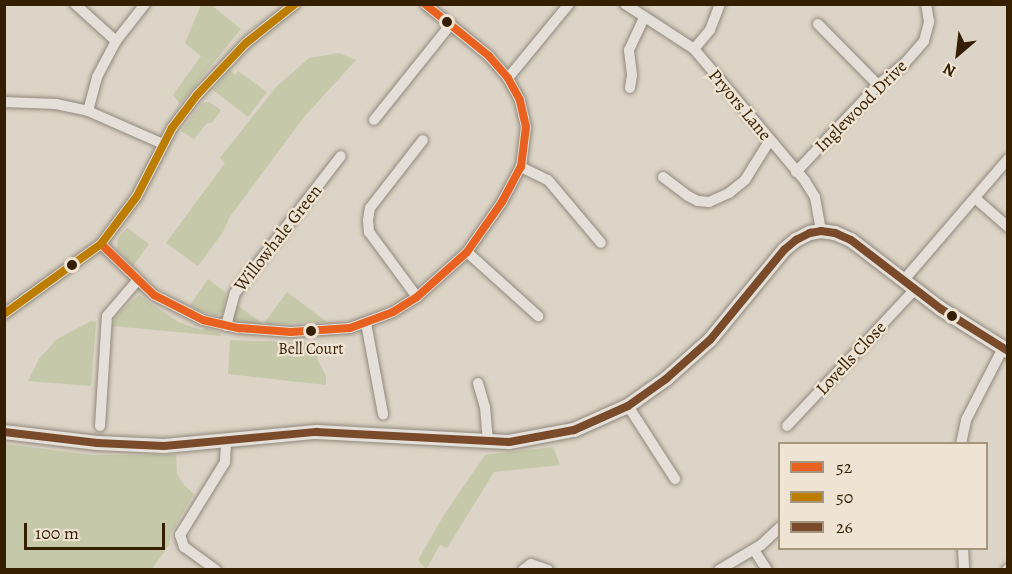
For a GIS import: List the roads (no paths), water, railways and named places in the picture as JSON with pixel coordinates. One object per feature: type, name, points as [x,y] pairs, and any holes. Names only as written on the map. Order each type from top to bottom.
[{"type":"street","points":[[75,4],[117,41]]},
{"type":"street","points":[[88,111],[97,77],[117,41],[145,4]]},
{"type":"street","points":[[101,244],[137,281],[178,308],[203,320],[226,326],[291,332],[350,328],[393,312],[417,297],[467,252],[502,202],[521,167],[526,127],[520,100],[507,78],[489,56],[425,4]]},
{"type":"street","points":[[507,78],[568,4]]},
{"type":"street","name":"Pryors Lane","points":[[625,4],[694,49],[815,197],[821,231]]},
{"type":"street","points":[[694,49],[710,30],[720,4]]},
{"type":"street","name":"Inglewood Drive","points":[[796,172],[878,85],[905,63],[924,41],[929,22],[926,4]]},
{"type":"street","points":[[4,314],[101,244],[137,196],[163,144],[218,70],[246,43],[293,5]]},
{"type":"street","points":[[630,88],[632,75],[629,50],[644,18]]},
{"type":"street","points":[[374,120],[451,24]]},
{"type":"street","points":[[818,24],[878,85]]},
{"type":"street","points":[[4,102],[56,104],[88,111],[138,131],[163,144]]},
{"type":"street","points":[[417,297],[369,232],[368,220],[370,208],[423,140]]},
{"type":"street","points":[[663,177],[688,196],[698,201],[709,202],[746,180],[770,140]]},
{"type":"street","name":"Willowhale Green","points":[[226,326],[235,293],[341,156]]},
{"type":"street","name":"Lovells Close","points":[[787,426],[909,285],[975,198],[1008,159]]},
{"type":"street","points":[[521,167],[548,180],[601,243]]},
{"type":"street","points":[[975,198],[1008,227]]},
{"type":"street","points":[[4,432],[133,446],[164,446],[316,432],[489,442],[538,438],[601,420],[666,379],[710,340],[784,250],[810,232],[821,231],[835,233],[851,240],[909,285],[1005,350],[966,420],[961,442]]},
{"type":"street","points":[[467,252],[538,316]]},
{"type":"street","points":[[100,426],[107,315],[137,281]]},
{"type":"street","points":[[366,323],[383,414]]},
{"type":"street","points":[[477,383],[485,407],[489,442]]},
{"type":"street","points":[[628,405],[675,479]]},
{"type":"street","points":[[216,570],[184,547],[180,535],[225,462],[226,440]]},
{"type":"street","points":[[719,570],[754,550],[778,529]]},
{"type":"street","points":[[754,550],[767,570]]},
{"type":"street","points":[[963,550],[964,570]]},
{"type":"street","points":[[523,570],[531,564],[548,570]]},
{"type":"place","name":"Bell Court","points":[[311,331]]}]
